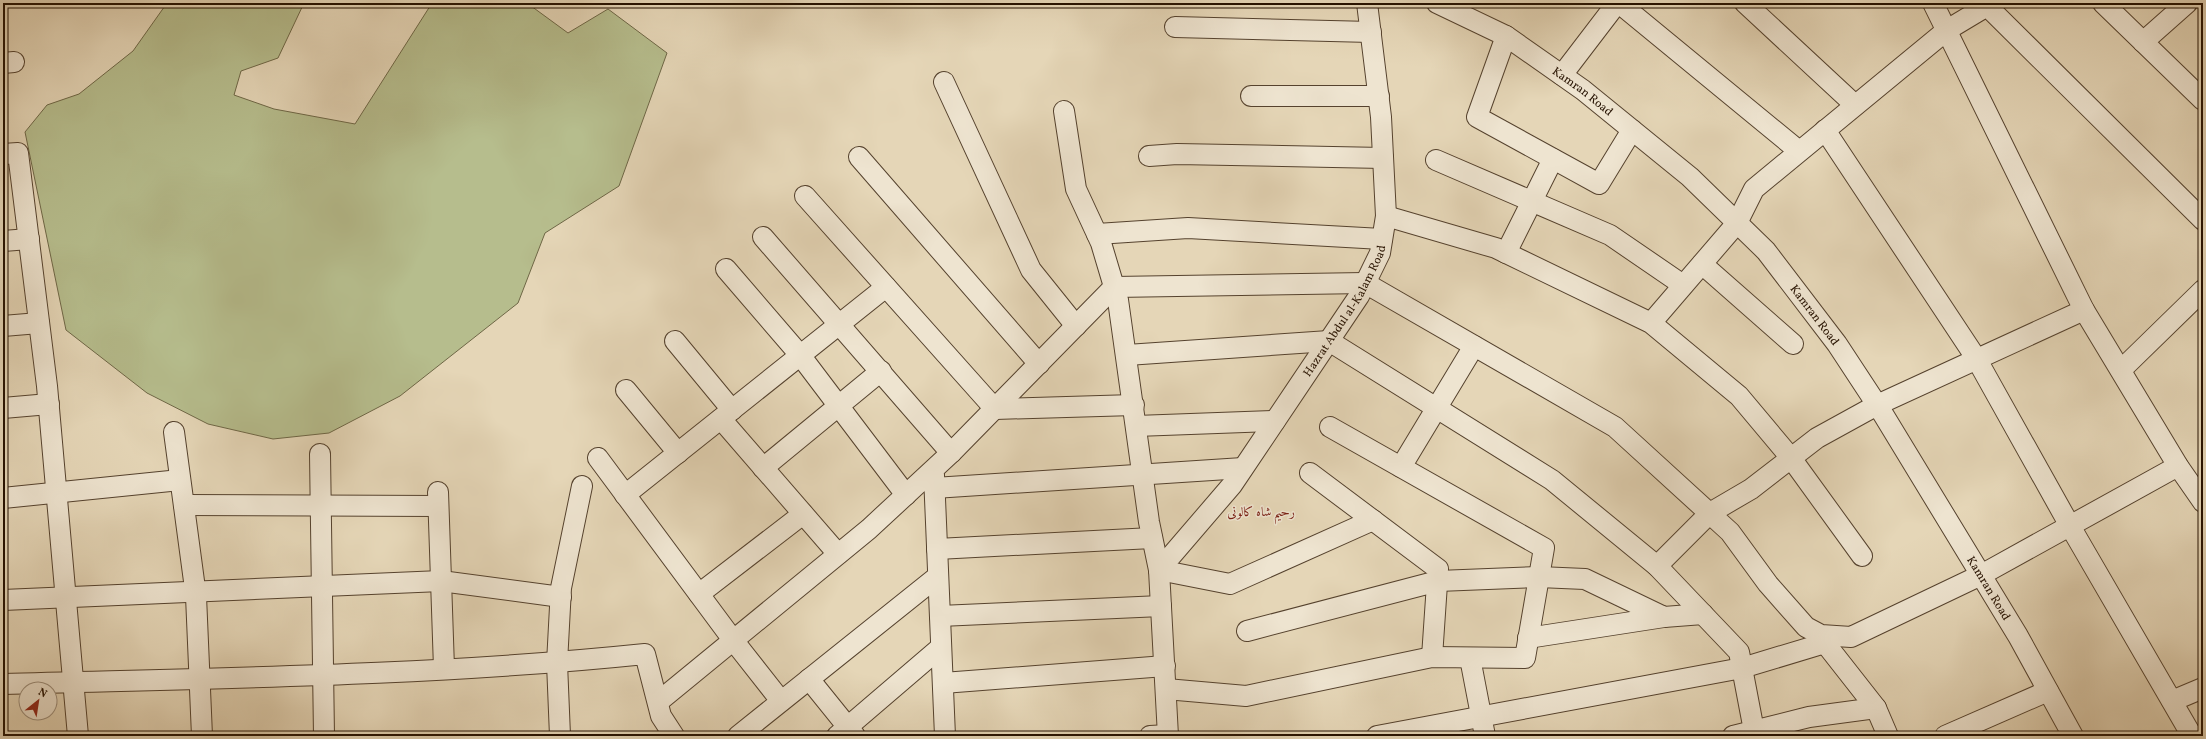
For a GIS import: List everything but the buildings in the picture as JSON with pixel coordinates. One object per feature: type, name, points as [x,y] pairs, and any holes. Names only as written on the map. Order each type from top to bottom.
[{"type":"street","name":"Hazrat Abdul al-Kalam Road","points":[[1159,570],[1232,485],[1329,341],[1365,283],[1380,253],[1386,216],[1383,158],[1379,96],[1367,3]]},
{"type":"street","name":"Kamran Road","points":[[1437,3],[1506,36],[1562,75],[1690,177],[1771,257],[1837,344],[1877,405],[2018,636],[2073,736]]},
{"type":"street","points":[[1562,75],[1618,3],[1799,151]]},
{"type":"street","points":[[1745,3],[1855,105]]},
{"type":"street","points":[[1933,3],[2084,310],[2178,466],[2203,502]]},
{"type":"street","points":[[2103,3],[2203,100]]},
{"type":"street","points":[[2143,42],[2187,3]]},
{"type":"street","points":[[1651,323],[1737,223],[1754,189],[1946,30],[1987,6],[2203,220]]},
{"type":"street","points":[[1175,27],[1371,32]]},
{"type":"street","points":[[1506,36],[1477,117],[1599,184],[1632,130]]},
{"type":"street","points":[[944,82],[1031,270],[1076,326]]},
{"type":"street","points":[[1251,96],[1379,96]]},
{"type":"street","points":[[1064,111],[1076,189],[1097,234],[1114,287],[1127,355],[1152,538],[1159,570],[1166,689],[1162,736]]},
{"type":"street","points":[[1825,130],[1976,358],[2070,526],[2192,736]]},
{"type":"street","points":[[3,154],[18,153],[48,404],[67,597],[78,736]]},
{"type":"street","points":[[1149,156],[1177,154],[1383,158]]},
{"type":"street","points":[[859,157],[1039,364]]},
{"type":"street","points":[[1506,253],[1553,159]]},
{"type":"street","points":[[1436,160],[1610,235],[1683,285]]},
{"type":"street","points":[[804,196],[995,409],[1134,405]]},
{"type":"street","points":[[1386,216],[1496,248],[1651,323],[1739,396],[1791,458],[1862,556]]},
{"type":"street","points":[[1097,234],[1188,228],[1382,239]]},
{"type":"street","points":[[763,237],[840,323],[952,453]]},
{"type":"street","points":[[3,241],[29,239]]},
{"type":"street","points":[[1702,264],[1793,344]]},
{"type":"street","points":[[726,269],[800,355],[906,495]]},
{"type":"street","points":[[658,702],[838,554],[906,495],[934,479],[952,453],[1114,287],[1365,283],[1615,427],[1730,532],[1768,584],[1806,627],[1828,640],[1876,708],[1888,736]]},
{"type":"street","points":[[625,495],[886,287]]},
{"type":"street","points":[[2121,370],[2203,290]]},
{"type":"street","points":[[1657,566],[1710,514],[1751,489],[1817,438],[1877,405],[1976,358],[2084,310]]},
{"type":"street","points":[[3,326],[39,322]]},
{"type":"street","points":[[675,341],[763,468],[838,554]]},
{"type":"street","points":[[1127,355],[1329,341],[1552,480],[1657,566],[1739,652],[1755,734]]},
{"type":"street","points":[[1401,467],[1474,346]]},
{"type":"street","points":[[763,468],[881,371]]},
{"type":"street","points":[[626,390],[678,453]]},
{"type":"street","points":[[3,408],[48,404]]},
{"type":"street","points":[[1136,426],[1275,422]]},
{"type":"street","points":[[1166,689],[1246,696],[1432,657],[1525,658],[1544,548],[1330,426]]},
{"type":"street","points":[[174,432],[195,592],[202,736]]},
{"type":"street","points":[[320,454],[324,736]]},
{"type":"street","points":[[598,458],[733,640],[781,701]]},
{"type":"street","points":[[1377,736],[1742,668],[1828,640],[1851,637],[1981,575],[2178,466]]},
{"type":"street","points":[[934,479],[1143,475],[1243,468]]},
{"type":"street","points":[[1310,473],[1438,569],[1432,657]]},
{"type":"street","points":[[934,479],[945,736]]},
{"type":"street","points":[[3,498],[180,480]]},
{"type":"street","points":[[560,736],[558,663],[561,597],[582,486]]},
{"type":"street","points":[[184,505],[321,506],[438,499],[444,668]]},
{"type":"street","points":[[699,594],[803,514]]},
{"type":"street","points":[[1159,570],[1230,584],[1373,520]]},
{"type":"street","points":[[937,549],[1152,538]]},
{"type":"street","points":[[738,736],[938,576]]},
{"type":"street","points":[[1247,631],[1438,581],[1539,577],[1585,579],[1664,617]]},
{"type":"street","points":[[3,600],[440,581],[561,597]]},
{"type":"street","points":[[940,616],[1161,606]]},
{"type":"street","points":[[1528,638],[1664,617],[1703,614]]},
{"type":"street","points":[[809,679],[847,733],[941,647]]},
{"type":"street","points":[[3,684],[323,674],[558,663],[646,654],[661,716],[674,736]]},
{"type":"street","points":[[1470,658],[1486,736]]},
{"type":"street","points":[[943,683],[1165,666]]},
{"type":"street","points":[[2172,701],[2203,688]]},
{"type":"street","points":[[1945,736],[2048,690]]},
{"type":"street","points":[[1733,736],[1755,734],[1809,717],[1876,708]]},
{"type":"green space","points":[[167,3],[304,3],[278,58],[241,71],[234,95],[274,109],[355,124],[432,3],[527,3],[568,33],[608,9],[667,53],[619,186],[545,233],[518,303],[400,396],[329,433],[273,439],[208,424],[147,393],[66,330],[25,132],[47,105],[79,94],[133,51]]},
{"type":"district","name":"رحیم شاہ کالونی","points":[[1261,511]]}]
